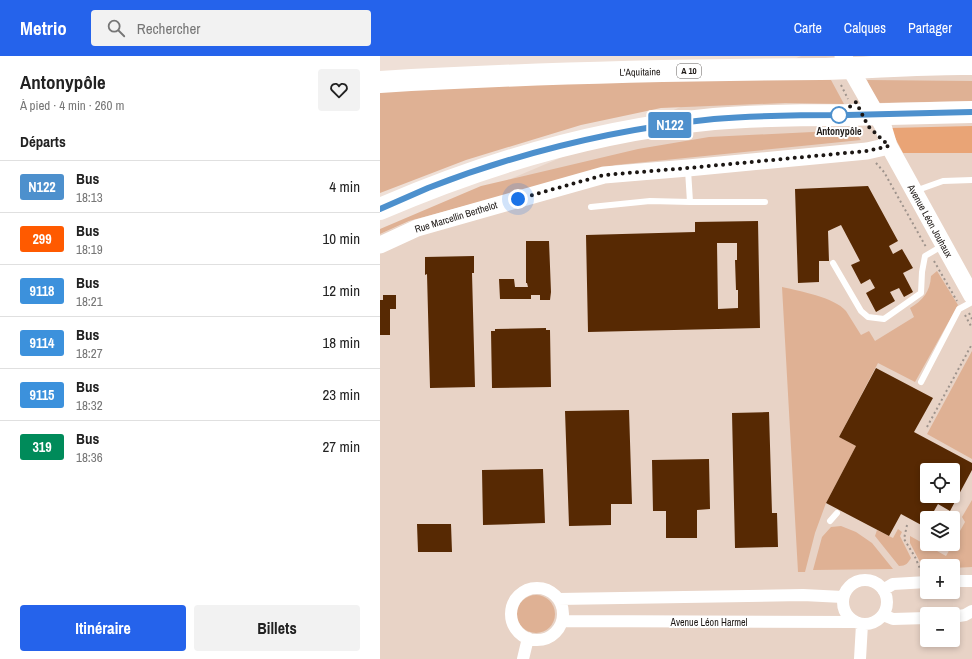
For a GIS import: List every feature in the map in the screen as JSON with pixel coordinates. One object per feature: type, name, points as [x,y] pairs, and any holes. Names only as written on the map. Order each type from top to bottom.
[{"type":"highway","name":"L'Aquitaine","points":[[380,82],[554,73],[825,64],[854,61],[972,64]]},
{"type":"highway","points":[[380,209],[428,188],[529,154],[606,136],[649,128],[712,119],[849,108],[888,114],[972,112]]},
{"type":"street","name":"Avenue Léon Jouhaux","points":[[854,61],[883,126],[889,146],[913,191],[937,249],[967,302]]},
{"type":"street","name":"Avenue Léon Jouhaux","points":[[825,64],[845,79],[868,126],[889,146]]},
{"type":"street","name":"Rue Marcellin Berthelot","points":[[380,245],[417,228],[604,175],[867,151],[889,146]]},
{"type":"street","points":[[861,581],[868,581],[875,583],[883,590],[887,601],[886,608],[876,621],[869,624],[859,623],[849,618],[843,605],[846,590],[861,581]]},
{"type":"street","points":[[960,581],[972,581]]},
{"type":"street","points":[[883,590],[893,584],[920,582]]},
{"type":"street","points":[[535,588],[544,589],[552,593],[562,606],[562,621],[558,629],[552,635],[540,639],[528,638],[520,634],[514,627],[511,619],[513,602],[523,592],[535,588]]},
{"type":"street","points":[[558,599],[803,595],[844,597]]},
{"type":"street","points":[[960,616],[972,611]]},
{"type":"street","points":[[882,615],[893,619],[920,618]]},
{"type":"street","name":"Avenue Léon Harmel","points":[[562,621],[859,623]]},
{"type":"street","points":[[859,623],[860,659]]},
{"type":"street","points":[[523,659],[528,638]]},
{"type":"lane","points":[[688,168],[690,202]]},
{"type":"lane","points":[[913,191],[943,181],[972,180]]},
{"type":"lane","points":[[591,207],[650,201],[765,202]]},
{"type":"lane","points":[[833,263],[861,311],[868,318],[884,319],[921,293],[922,272],[925,256],[937,249]]},
{"type":"lane","points":[[921,382],[959,310],[967,302],[972,302]]},
{"type":"lane","points":[[830,521],[837,513]]},
{"type":"path","points":[[825,64],[849,108]]},
{"type":"path","points":[[867,151],[884,172],[937,249],[967,302],[972,328]]},
{"type":"path","points":[[926,427],[972,344]]},
{"type":"path","points":[[907,525],[904,540],[915,557],[920,569]]},
{"type":"shaded area","points":[[801,56],[972,56],[972,659],[380,659],[380,234]]},
{"type":"shaded area","points":[[672,79],[831,80],[844,104],[785,103],[661,108],[581,125],[466,160],[380,193],[380,91]]},
{"type":"shaded area","points":[[867,80],[972,81],[972,101],[876,103]]},
{"type":"shaded area","points":[[972,126],[972,153],[903,153],[890,128]]},
{"type":"shaded area","points":[[853,130],[861,140],[616,165],[409,221],[380,234],[380,229],[481,186],[638,149],[709,137]]},
{"type":"shaded area","points":[[937,271],[958,305],[915,382],[878,363],[839,437],[856,446],[826,503],[815,533],[805,572],[798,572],[782,287],[816,295],[841,306],[846,311],[861,335],[869,331],[875,341],[914,317],[910,308],[919,302],[925,295],[929,287],[931,276]]},
{"type":"shaded area","points":[[972,351],[972,459],[927,434]]},
{"type":"shaded area","points":[[972,500],[972,567],[960,568],[960,559],[920,559],[920,562],[910,543],[910,536],[920,542],[920,551],[937,551],[946,556],[949,551],[960,551],[960,531],[965,522],[962,517]]},
{"type":"shaded area","points":[[841,526],[856,532],[872,543],[893,569],[813,570],[822,537],[831,527]]},
{"type":"shaded area","points":[[898,529],[902,532],[900,536],[911,558],[906,564],[901,566],[899,566],[875,536],[877,530],[893,538]]},
{"type":"shaded area","points":[[536,595],[546,598],[552,604],[555,614],[552,624],[546,630],[536,633],[526,630],[520,624],[517,614],[520,604],[526,598]]},
{"type":"building","points":[[868,186],[898,241],[889,246],[893,254],[902,249],[913,268],[903,273],[913,292],[904,297],[899,288],[890,292],[895,301],[876,312],[866,293],[875,288],[870,279],[861,284],[851,265],[860,261],[841,225],[828,231],[829,261],[819,261],[819,282],[798,283],[795,189]]},
{"type":"building","points":[[758,221],[760,328],[588,332],[586,235],[695,232],[695,222]],"holes":[[[717,243],[737,243],[737,260],[735,260],[738,308],[718,309]]]},
{"type":"building","points":[[526,241],[549,241],[550,300],[540,300],[540,295],[531,295],[531,299],[500,299],[499,279],[514,279],[515,287],[528,287],[526,283]]},
{"type":"building","points":[[474,256],[474,273],[472,273],[475,387],[430,388],[427,274],[425,275],[425,257]]},
{"type":"building","points":[[383,295],[396,295],[396,309],[390,309],[390,335],[380,335],[380,300],[383,300]]},
{"type":"building","points":[[546,328],[546,330],[550,330],[551,387],[492,388],[491,331],[495,331],[495,329]]},
{"type":"building","points":[[876,368],[933,398],[914,432],[972,463],[972,470],[960,492],[960,463],[920,463],[920,503],[954,503],[950,511],[938,504],[934,511],[920,511],[920,524],[901,514],[889,536],[826,503],[856,446],[839,437]]},
{"type":"building","points":[[629,410],[632,504],[611,504],[611,525],[569,526],[565,411]]},
{"type":"building","points":[[769,412],[772,513],[777,513],[778,547],[735,548],[732,413]]},
{"type":"building","points":[[709,459],[710,509],[697,510],[697,538],[666,538],[666,511],[653,511],[652,460]]},
{"type":"building","points":[[543,469],[545,523],[483,525],[482,470]]},
{"type":"building","points":[[417,524],[451,524],[452,552],[418,552]]},
{"type":"bus line","name":"N122","points":[[380,209],[428,188],[529,154],[559,146],[649,128],[712,119],[772,115],[972,112]]},
{"type":"place","name":"Antonypôle","points":[[839,115]]},
{"type":"route","points":[[518,199],[604,175],[867,151],[889,146],[868,126],[856,102],[839,115]]}]
